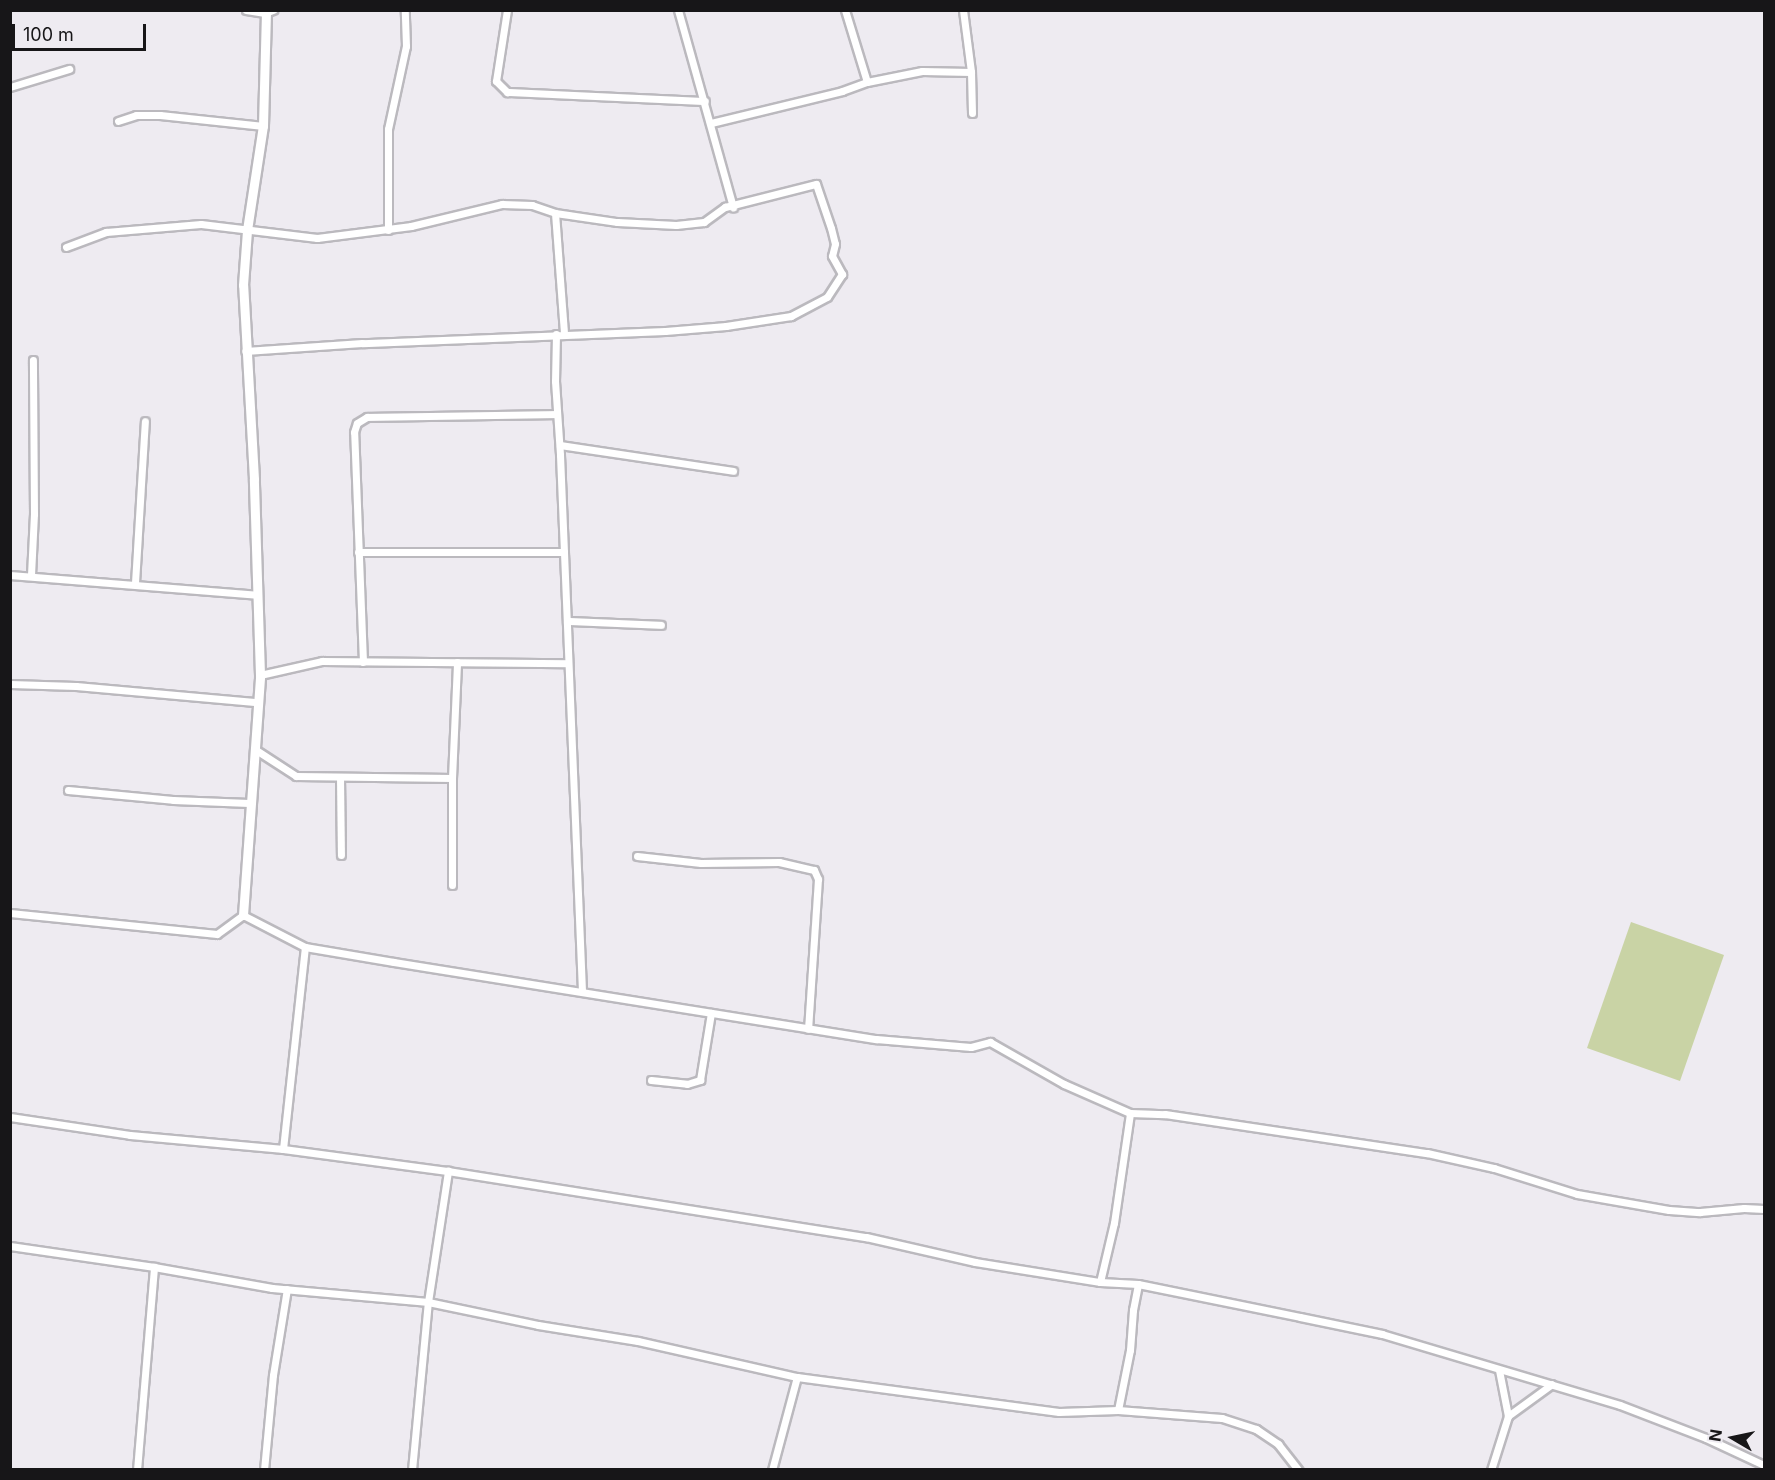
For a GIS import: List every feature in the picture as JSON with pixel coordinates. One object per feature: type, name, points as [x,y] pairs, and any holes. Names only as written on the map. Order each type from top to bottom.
[{"type":"street","points":[[243,915],[249,803],[256,750],[260,675],[254,479],[243,285],[247,230],[263,126],[268,11],[246,10]]},
{"type":"street","points":[[388,230],[388,129],[406,46],[405,10]]},
{"type":"street","points":[[507,10],[496,81],[507,92],[705,101]]},
{"type":"street","points":[[845,10],[867,82]]},
{"type":"street","points":[[963,10],[971,72],[972,113]]},
{"type":"street","points":[[679,11],[733,207]]},
{"type":"street","points":[[10,87],[69,69]]},
{"type":"street","points":[[711,123],[842,92],[867,82],[922,71],[971,72]]},
{"type":"street","points":[[118,121],[136,115],[263,126]]},
{"type":"street","points":[[66,248],[106,232],[201,224],[317,237],[388,230],[454,218],[502,204],[532,206],[555,213],[617,222],[676,225],[704,222],[725,207],[733,207],[816,184],[835,244],[832,256],[842,274],[827,297],[791,316],[726,326],[665,331],[560,334],[245,351]]},
{"type":"street","points":[[555,213],[560,334],[555,381],[560,445],[582,992]]},
{"type":"street","points":[[31,575],[34,514],[33,360]]},
{"type":"street","points":[[363,662],[354,432],[357,423],[367,417],[558,414]]},
{"type":"street","points":[[135,583],[145,421]]},
{"type":"street","points":[[560,445],[733,471]]},
{"type":"street","points":[[358,552],[564,552]]},
{"type":"street","points":[[10,574],[256,595]]},
{"type":"street","points":[[567,621],[661,625]]},
{"type":"street","points":[[260,675],[322,661],[568,663]]},
{"type":"street","points":[[452,885],[452,778],[457,662]]},
{"type":"street","points":[[10,684],[76,686],[257,702]]},
{"type":"street","points":[[256,750],[296,776],[452,778]]},
{"type":"street","points":[[340,777],[341,855]]},
{"type":"street","points":[[68,790],[173,800],[249,803]]},
{"type":"street","points":[[637,856],[701,863],[779,862],[814,870],[818,879],[808,1029]]},
{"type":"street","points":[[10,912],[217,934],[243,915]]},
{"type":"street","points":[[243,915],[305,947],[808,1029],[939,1046],[971,1047],[990,1042],[1064,1084],[1130,1113],[1165,1114],[1427,1153],[1494,1168],[1577,1194],[1669,1210],[1700,1212],[1744,1208],[1764,1209]]},
{"type":"street","points":[[283,1149],[305,947]]},
{"type":"street","points":[[651,1080],[687,1084],[700,1080],[711,1013]]},
{"type":"street","points":[[1100,1282],[1114,1222],[1130,1113]]},
{"type":"street","points":[[10,1117],[130,1135],[283,1149],[448,1171],[866,1237],[975,1262],[1100,1282],[1138,1284],[1382,1334],[1552,1384],[1664,1422],[1764,1465]]},
{"type":"street","points":[[412,1470],[428,1302],[448,1171]]},
{"type":"street","points":[[10,1246],[287,1289],[428,1302],[538,1325],[638,1341],[797,1377],[1059,1412],[1118,1410],[1222,1418],[1256,1429],[1278,1444],[1298,1470]]},
{"type":"street","points":[[137,1470],[154,1267]]},
{"type":"street","points":[[1118,1410],[1130,1350],[1132,1310],[1138,1284]]},
{"type":"street","points":[[264,1470],[273,1375],[287,1289]]},
{"type":"street","points":[[1491,1470],[1508,1416],[1499,1370]]},
{"type":"street","points":[[772,1470],[797,1377]]},
{"type":"street","points":[[1508,1416],[1552,1384]]},
{"type":"green space","points":[[1631,922],[1724,955],[1680,1081],[1587,1048]]}]
